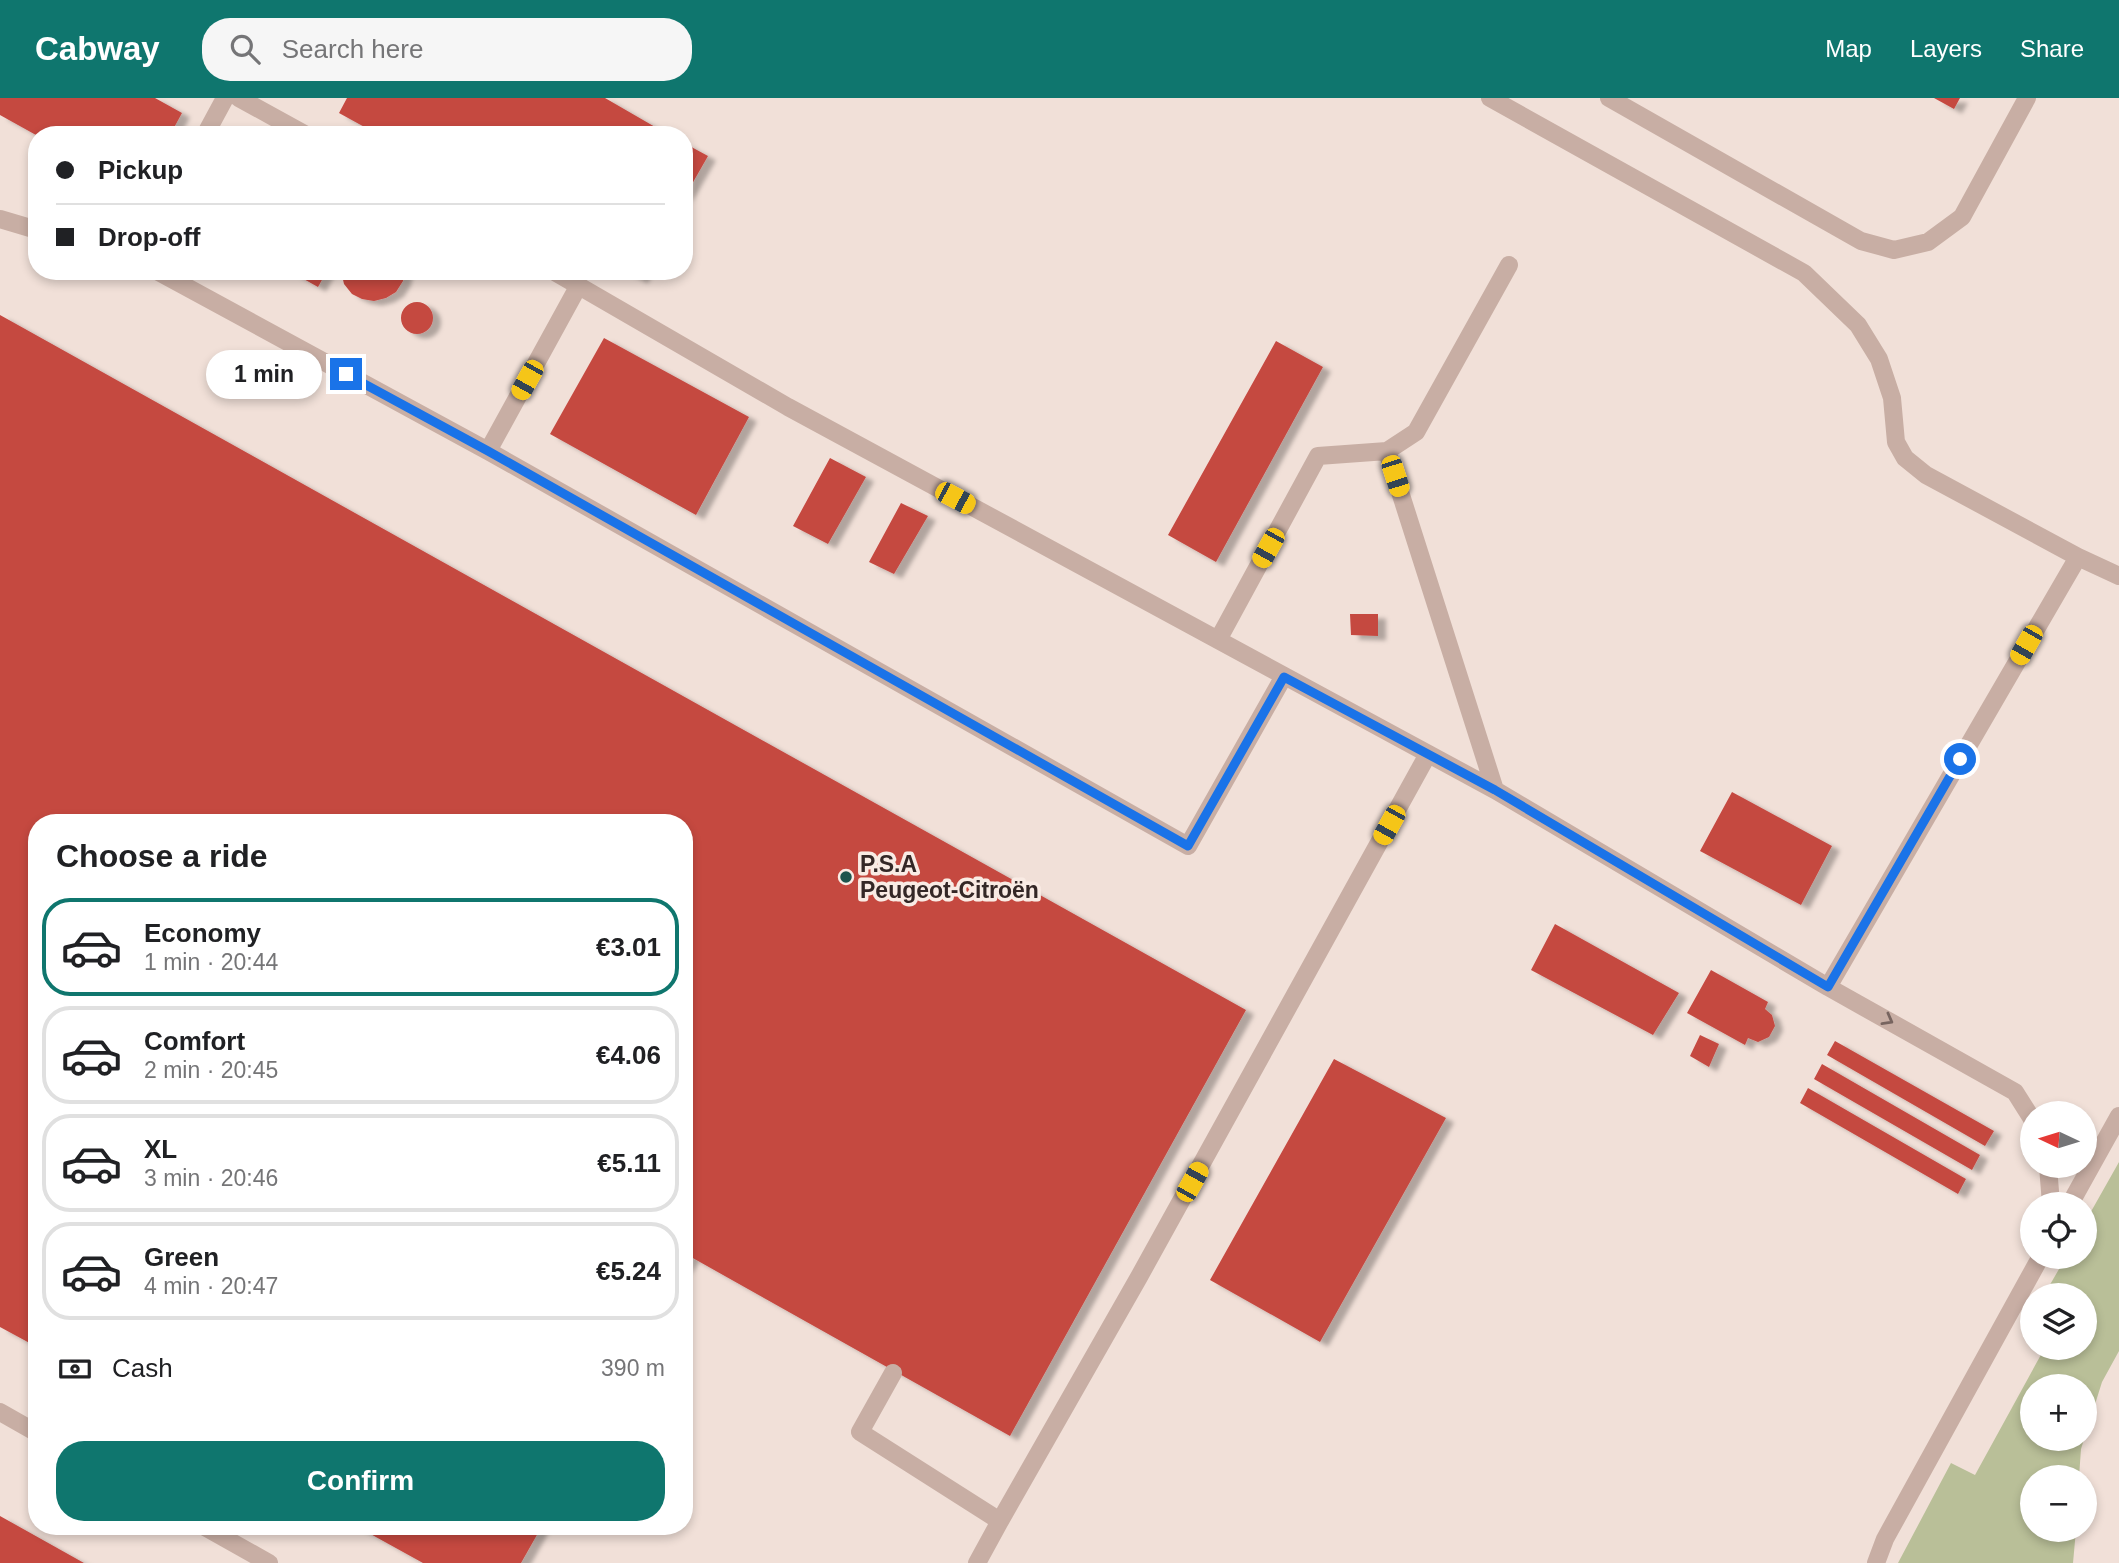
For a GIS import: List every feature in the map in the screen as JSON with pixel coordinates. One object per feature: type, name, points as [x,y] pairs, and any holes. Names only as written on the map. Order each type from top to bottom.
[{"type":"street","points":[[210,126],[225,98]]},
{"type":"street","points":[[239,98],[290,126]]},
{"type":"street","points":[[1490,98],[1804,273],[1858,325],[1879,359],[1892,398],[1896,442],[1905,458],[1926,475],[2078,557],[2119,576]]},
{"type":"street","points":[[1608,98],[1861,241],[1894,250],[1928,242],[1962,217],[2027,98]]},
{"type":"street","points":[[0,219],[28,227]]},
{"type":"street","points":[[1218,640],[1318,456],[1387,451],[1416,432],[1509,265]]},
{"type":"street","points":[[174,280],[488,451],[1188,846],[1284,677]]},
{"type":"street","points":[[570,280],[788,407],[1495,790],[1828,987],[2015,1092],[2021,1101]]},
{"type":"street","points":[[488,451],[579,285]]},
{"type":"street","points":[[1387,451],[1495,790]]},
{"type":"street","points":[[1828,987],[2078,557]]},
{"type":"street","points":[[977,1563],[1139,1277],[1428,754]]},
{"type":"street","points":[[2077,1192],[2119,1115]]},
{"type":"street","points":[[1876,1563],[1885,1539],[2034,1269]]},
{"type":"street","points":[[893,1373],[860,1432],[1000,1521]]},
{"type":"street","points":[[0,1412],[28,1428]]},
{"type":"street","points":[[219,1535],[269,1563]]},
{"type":"street","points":[[1863,1563],[1885,1539]]},
{"type":"green space","points":[[2119,1162],[2119,1351],[2102,1382],[2097,1398],[2097,1374],[2030,1374],[2038,1360],[2097,1360],[2097,1283],[2051,1283],[2059,1269],[2097,1269],[2097,1201]]},
{"type":"green space","points":[[2020,1393],[2020,1451],[2081,1451],[2080,1465],[2020,1465],[2020,1542],[2075,1542],[2073,1563],[1898,1563],[1951,1463],[1975,1475]]},
{"type":"building","points":[[0,98],[155,98],[182,113],[175,126],[28,126],[28,131],[0,115]]},
{"type":"building","points":[[347,98],[605,98],[653,126],[363,126],[339,113]]},
{"type":"building","points":[[1934,98],[1960,98],[1954,109]]},
{"type":"building","points":[[693,148],[708,156],[693,182]]},
{"type":"building","points":[[306,280],[322,280],[318,287]]},
{"type":"building","points":[[343,280],[403,280],[396,292],[374,301],[352,294]]},
{"type":"building","points":[[417,302],[428,307],[433,318],[428,329],[417,334],[406,329],[401,318],[406,307]]},
{"type":"building","name":"P.S.A Peugeot-Citroën","points":[[0,315],[1246,1010],[1010,1436],[693,1258],[693,814],[28,814],[28,1342],[0,1327]]},
{"type":"building","points":[[604,338],[749,417],[696,515],[550,434]]},
{"type":"building","points":[[1276,341],[1323,367],[1216,562],[1168,535]]},
{"type":"building","points":[[830,458],[866,477],[828,544],[793,526]]},
{"type":"building","points":[[901,503],[928,516],[894,574],[869,562]]},
{"type":"building","points":[[1350,614],[1378,614],[1378,636],[1351,635]]},
{"type":"building","points":[[1732,792],[1832,846],[1801,905],[1700,851]]},
{"type":"building","points":[[1555,924],[1679,993],[1653,1035],[1531,970]]},
{"type":"building","points":[[1711,970],[1768,1002],[1765,1009],[1772,1015],[1775,1026],[1769,1037],[1758,1042],[1748,1038],[1745,1045],[1687,1013]]},
{"type":"building","points":[[1700,1035],[1719,1044],[1709,1067],[1690,1056]]},
{"type":"building","points":[[1835,1041],[1994,1131],[1985,1146],[1827,1055]]},
{"type":"building","points":[[1334,1059],[1446,1118],[1320,1342],[1210,1280]]},
{"type":"building","points":[[1822,1064],[1980,1155],[1972,1170],[1814,1079]]},
{"type":"building","points":[[1808,1088],[1966,1179],[1958,1194],[1800,1103]]},
{"type":"building","points":[[0,1516],[28,1532],[28,1535],[34,1535],[84,1563],[0,1563]]},
{"type":"building","points":[[372,1535],[537,1535],[521,1563],[423,1563]]},
{"type":"place","name":"P.S.A Peugeot-Citroën","points":[[846,877]]},
{"type":"route","points":[[346,374],[488,451],[1188,846],[1284,677],[1495,790],[1828,987],[1960,759]]}]
